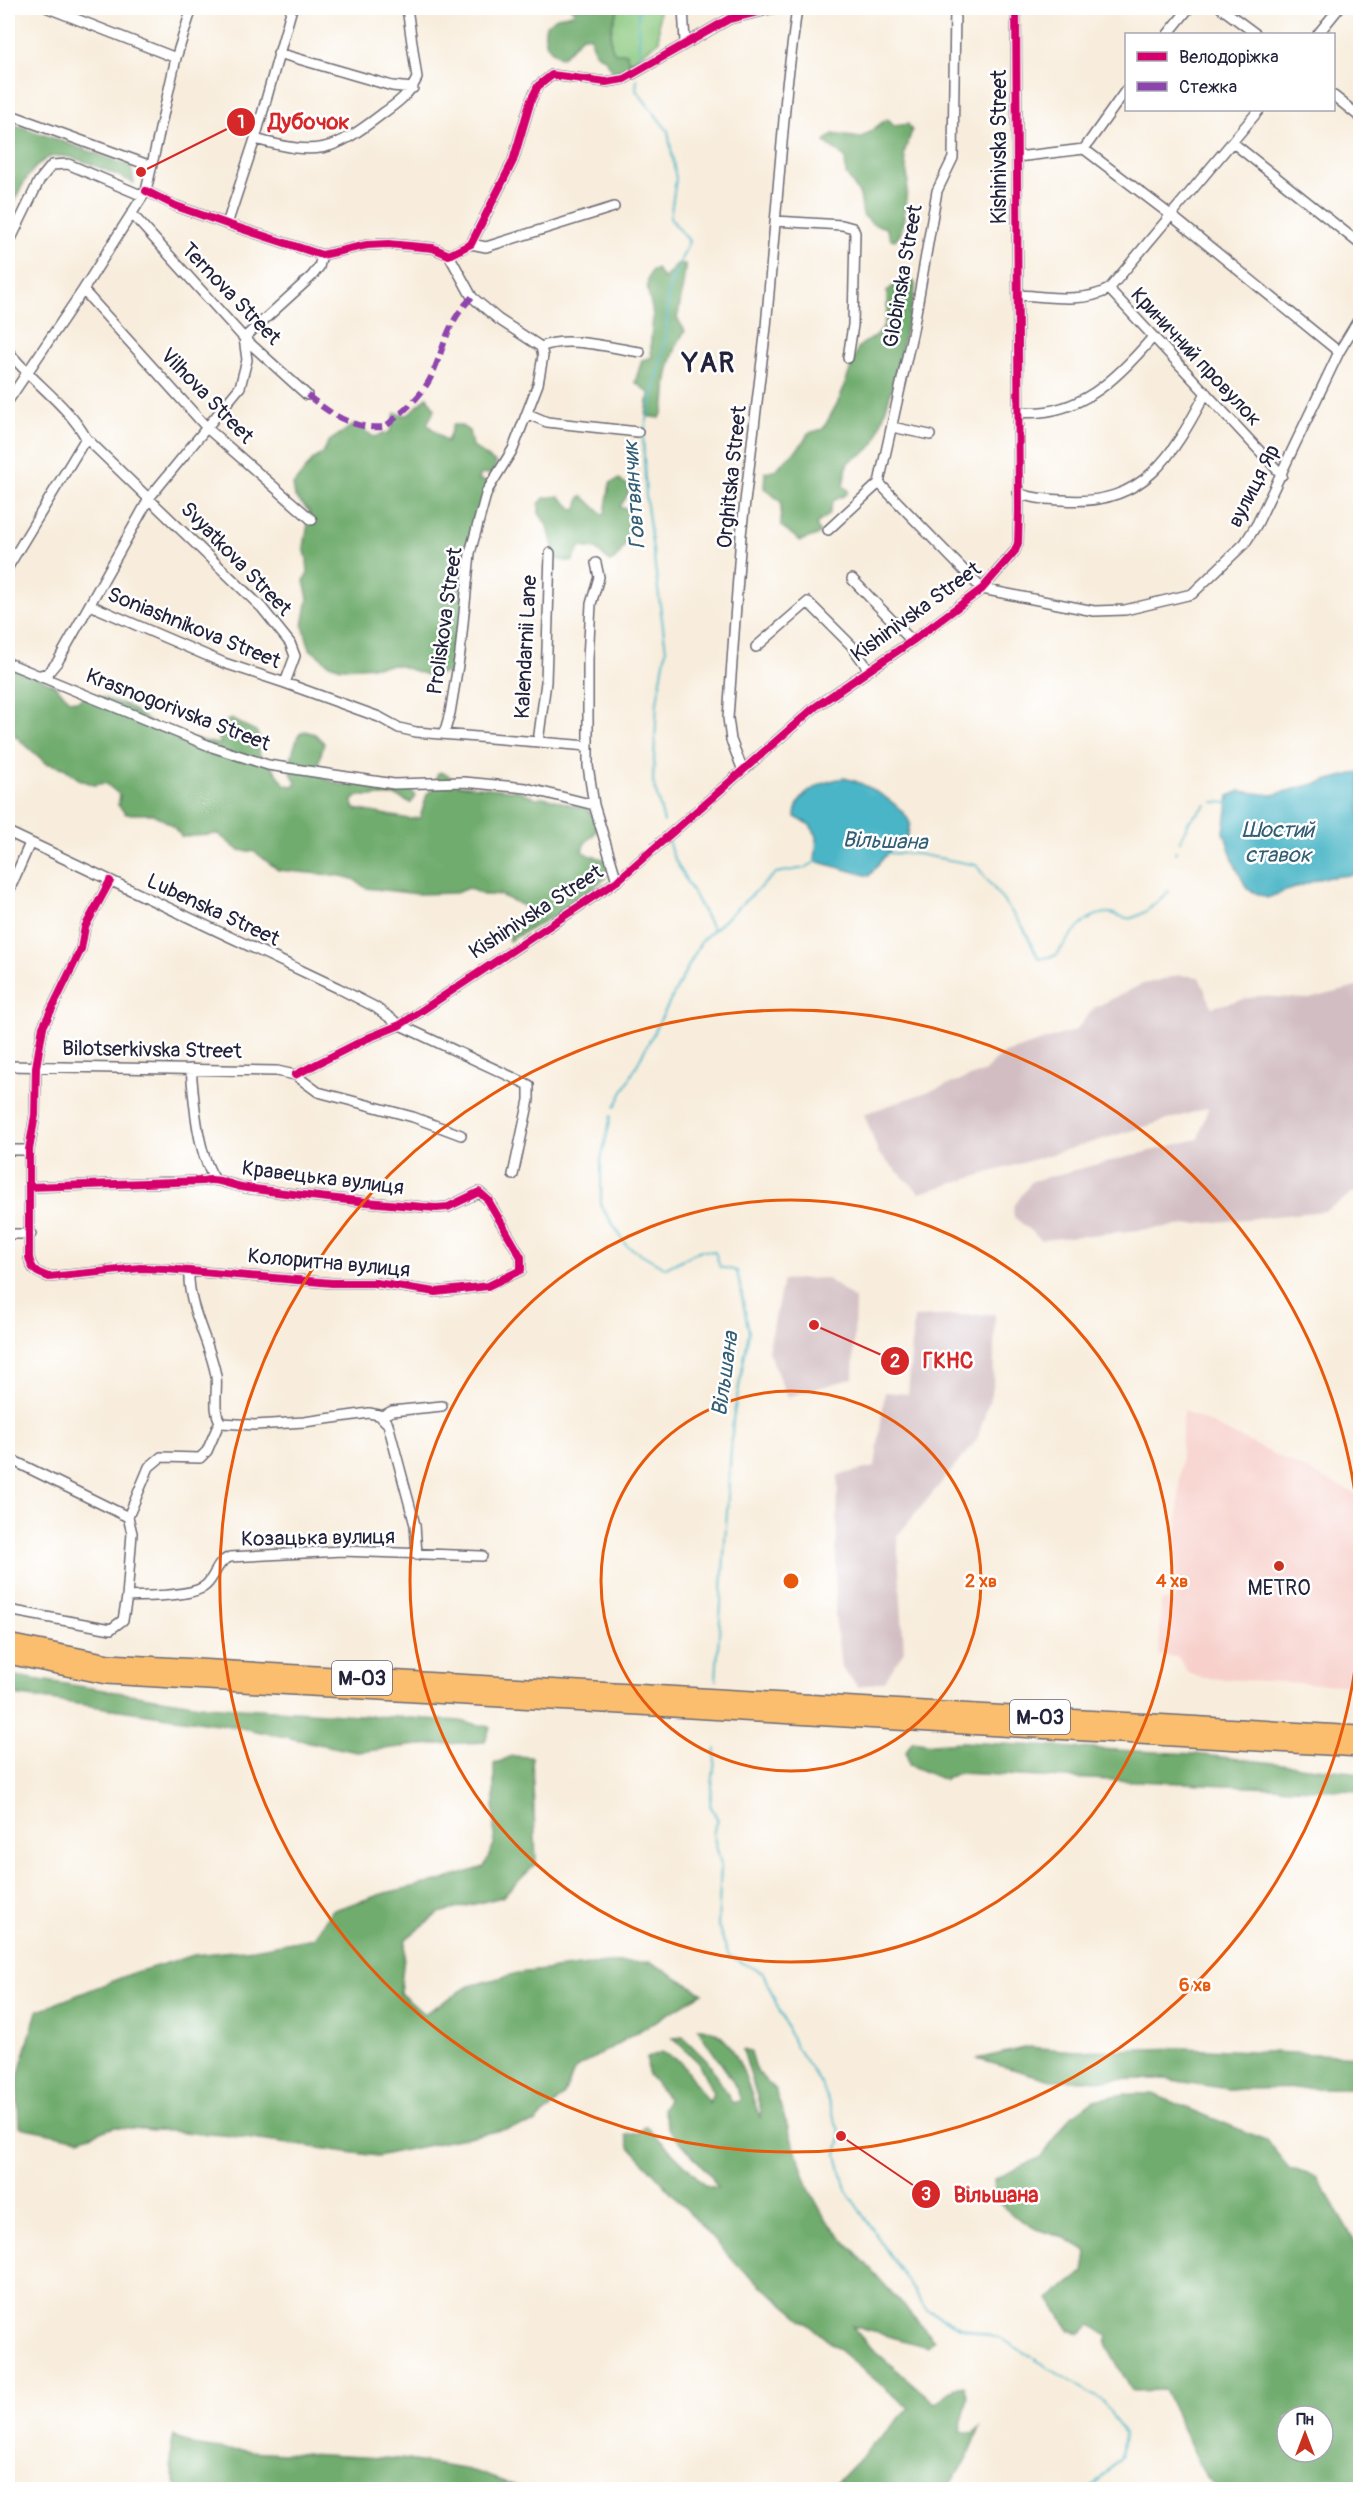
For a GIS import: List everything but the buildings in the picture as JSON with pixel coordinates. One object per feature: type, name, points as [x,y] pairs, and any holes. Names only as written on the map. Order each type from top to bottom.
[{"type":"highway","name":"М-03","points":[[8,1642],[109,1662],[1360,1734]]},
{"type":"highway","name":"М-03","points":[[8,1656],[106,1676],[1360,1749]]},
{"type":"street","points":[[48,8],[176,58]]},
{"type":"street","points":[[8,401],[144,194],[176,58],[192,8]]},
{"type":"street","points":[[227,225],[255,139],[292,8]]},
{"type":"street","points":[[255,139],[277,145],[326,148],[361,132],[412,88],[417,78],[407,8]]},
{"type":"street","points":[[682,8],[685,42]]},
{"type":"street","points":[[449,255],[471,244],[513,161],[531,100],[538,86],[552,75],[606,82],[624,79],[654,64],[685,42],[729,19],[775,8]]},
{"type":"street","name":"Orghitska Street","points":[[742,768],[731,740],[728,718],[741,535],[766,327],[797,8]]},
{"type":"street","name":"Globinska Street","points":[[879,483],[913,330],[937,191],[953,158],[955,8]]},
{"type":"street","name":"Kishinivska Street","points":[[295,1075],[368,1038],[400,1025],[617,880],[742,768],[815,707],[912,641],[982,589],[1010,560],[1018,543],[1016,8]]},
{"type":"street","points":[[1169,33],[1189,8]]},
{"type":"street","points":[[1221,8],[1255,33]]},
{"type":"street","points":[[1319,33],[1339,8]]},
{"type":"street","points":[[279,52],[392,86],[412,88]]},
{"type":"street","points":[[1084,149],[1125,91]]},
{"type":"street","points":[[1335,97],[1360,117]]},
{"type":"street","points":[[1018,295],[1085,296],[1100,294],[1109,289],[1258,111]]},
{"type":"street","points":[[8,114],[151,166]]},
{"type":"street","points":[[1232,142],[1360,244]]},
{"type":"street","points":[[1017,157],[1084,149],[1172,216],[1339,352]]},
{"type":"street","points":[[8,245],[39,181],[52,165],[68,164],[227,225],[322,255],[367,245],[388,244],[433,248],[449,255],[472,297],[498,319],[541,347],[554,341],[567,340],[640,352]]},
{"type":"street","points":[[471,244],[486,247],[614,207]]},
{"type":"street","name":"Ternova Street","points":[[132,214],[244,338],[308,395]]},
{"type":"street","points":[[775,221],[842,225],[853,228],[856,239],[855,282],[848,358]]},
{"type":"street","points":[[40,675],[48,673],[58,661],[150,497],[208,429],[240,387],[247,360],[244,338],[312,276],[319,267],[322,255]]},
{"type":"street","name":"Криничний провулок","points":[[1109,289],[1282,475]]},
{"type":"street","name":"Vilhova Street","points":[[83,290],[208,429],[312,520]]},
{"type":"street","name":"вулиця Яр","points":[[982,589],[1094,611],[1125,610],[1192,594],[1245,543],[1282,475],[1339,352],[1360,317]]},
{"type":"street","points":[[1018,412],[1046,413],[1080,403],[1111,381],[1153,337]]},
{"type":"street","name":"Proliskova Street","points":[[444,734],[450,714],[460,653],[470,553],[488,491],[505,465],[528,414],[538,384],[543,356],[541,347]]},
{"type":"street","name":"Svyatkova Street","points":[[8,351],[25,373],[75,418],[86,438],[150,497],[262,608],[290,644],[295,656],[285,683]]},
{"type":"street","points":[[1018,493],[1030,498],[1076,501],[1112,498],[1127,492],[1153,474],[1170,455],[1206,393]]},
{"type":"street","points":[[528,414],[547,422],[638,432]]},
{"type":"street","points":[[892,427],[930,435]]},
{"type":"street","points":[[8,567],[86,438]]},
{"type":"street","points":[[828,530],[879,483],[982,589]]},
{"type":"street","name":"Kalendarnii Lane","points":[[538,742],[546,682],[550,553]]},
{"type":"street","points":[[596,563],[599,576],[591,604],[588,659],[588,746],[594,805],[617,880]]},
{"type":"street","points":[[852,579],[912,641]]},
{"type":"street","points":[[756,647],[807,602],[851,645],[869,670]]},
{"type":"street","name":"Soniashnikova Street","points":[[90,605],[224,663],[285,683]]},
{"type":"street","name":"Krasnogorivska Street","points":[[8,663],[212,747],[268,765],[394,784],[464,782],[526,788],[594,805]]},
{"type":"street","points":[[285,683],[379,717],[399,728],[588,746]]},
{"type":"street","name":"Lubenska Street","points":[[8,832],[375,1007],[400,1025],[529,1085],[530,1100],[513,1175]]},
{"type":"street","points":[[8,892],[30,843]]},
{"type":"street","points":[[8,1234],[31,1234],[29,1150],[35,1107],[36,1067],[43,1027],[81,949],[85,927],[110,881]]},
{"type":"street","name":"Bilotserkivska Street","points":[[8,1066],[277,1071],[295,1075]]},
{"type":"street","points":[[191,1069],[195,1109],[206,1161],[214,1178]]},
{"type":"street","points":[[295,1075],[318,1092],[403,1114],[462,1135]]},
{"type":"street","points":[[8,1150],[29,1150]]},
{"type":"street","name":"Кравецька вулиця","points":[[29,1187],[203,1181],[214,1178],[234,1186],[301,1196],[436,1208],[448,1207],[468,1198]]},
{"type":"street","name":"Колоритна вулиця","points":[[31,1234],[30,1266],[36,1272],[49,1277],[140,1268],[332,1283],[376,1283],[436,1292],[488,1286],[520,1270],[521,1257],[488,1200],[479,1192],[468,1198]]},
{"type":"street","points":[[8,1610],[111,1629],[123,1620],[132,1533],[128,1516],[154,1461],[167,1457],[200,1458],[207,1451],[220,1421],[216,1375],[191,1296],[189,1271]]},
{"type":"street","points":[[220,1421],[225,1425],[255,1425],[369,1413],[381,1416],[392,1412],[442,1406]]},
{"type":"street","name":"Козацька вулиця","points":[[381,1416],[388,1424],[415,1525],[417,1555]]},
{"type":"street","points":[[8,1458],[128,1516]]},
{"type":"street","name":"Козацька вулиця","points":[[127,1598],[200,1590],[212,1579],[221,1562],[230,1557],[319,1552],[482,1556]]},
{"type":"shaded area","points":[[1179,975],[1199,977],[1212,1007],[1258,996],[1309,999],[1360,986],[1360,1189],[1325,1211],[1041,1240],[1014,1217],[1013,1207],[1032,1181],[1198,1139],[1208,1108],[920,1193],[879,1154],[864,1114],[984,1072],[1002,1054],[1076,1030],[1094,1008],[1140,985]]},
{"type":"shaded area","points":[[826,1278],[855,1299],[853,1378],[787,1397],[768,1351],[783,1280]]},
{"type":"shaded area","points":[[995,1314],[993,1388],[977,1440],[897,1536],[904,1651],[884,1681],[858,1687],[841,1666],[835,1616],[838,1475],[875,1467],[885,1392],[908,1394],[914,1317]]},
{"type":"shaded area","points":[[1183,1410],[1360,1496],[1360,1686],[1202,1678],[1188,1673],[1178,1657],[1159,1656],[1161,1601],[1174,1601]]},
{"type":"green space","points":[[570,8],[620,8],[611,30],[612,48],[615,53],[627,53],[628,61],[635,61],[625,71],[614,73],[605,59],[595,53],[590,36],[582,36],[564,56],[560,57],[556,54],[545,40],[546,25],[557,17],[573,14],[574,10]]},
{"type":"green space","points":[[620,8],[659,8],[659,41],[630,62],[612,51],[612,28]]},
{"type":"green space","points":[[887,119],[894,126],[908,124],[912,131],[904,153],[908,180],[904,217],[901,233],[895,240],[891,239],[886,228],[873,224],[863,215],[860,195],[846,174],[845,158],[825,142],[833,134],[861,138]]},
{"type":"green space","points":[[8,122],[131,166],[134,183],[77,159],[55,156],[46,159],[34,169],[8,212],[8,170],[11,165],[8,163]]},
{"type":"green space","points":[[677,264],[685,264],[677,318],[685,331],[669,367],[665,404],[660,418],[646,416],[649,393],[635,382],[642,360],[652,357],[653,312],[647,289],[649,277],[652,270],[656,269],[664,279]]},
{"type":"green space","points":[[907,275],[915,283],[915,291],[890,395],[875,443],[866,452],[848,462],[843,486],[848,490],[847,494],[833,501],[829,515],[816,524],[820,534],[800,541],[781,526],[781,502],[764,488],[765,472],[777,469],[802,444],[808,433],[823,429],[840,398],[858,348],[882,329],[887,314],[887,291]]},
{"type":"green space","points":[[427,397],[435,409],[427,424],[447,442],[453,425],[460,425],[469,431],[472,446],[496,463],[492,474],[481,474],[479,480],[491,483],[494,489],[484,502],[463,569],[463,602],[451,672],[430,676],[397,665],[341,668],[329,664],[310,649],[303,626],[308,598],[304,581],[308,573],[304,547],[310,512],[295,497],[293,485],[313,460],[323,453],[328,442],[355,424],[374,437],[390,432],[395,413],[408,415]]},
{"type":"green space","points":[[619,479],[629,486],[628,494],[620,507],[630,510],[631,517],[627,540],[620,554],[610,562],[596,549],[580,547],[572,562],[556,559],[548,527],[539,513],[539,504],[544,498],[559,496],[574,510],[577,509],[580,497],[583,496],[603,515],[610,483]]},
{"type":"green space","points":[[13,666],[54,685],[70,700],[78,701],[88,693],[126,705],[165,732],[217,744],[221,743],[217,737],[219,725],[231,719],[256,731],[260,739],[258,748],[260,756],[270,763],[285,785],[294,786],[296,782],[292,776],[291,759],[298,735],[305,731],[315,734],[324,743],[317,768],[324,778],[341,785],[352,780],[411,790],[416,796],[411,803],[396,796],[359,796],[352,801],[355,809],[409,819],[420,818],[427,794],[436,786],[437,774],[440,772],[448,775],[459,785],[520,791],[536,798],[544,797],[587,809],[596,820],[596,832],[585,843],[582,851],[608,862],[605,879],[562,911],[509,941],[509,934],[536,916],[537,912],[500,895],[483,895],[468,888],[456,893],[418,894],[366,888],[353,879],[341,876],[278,870],[255,852],[238,850],[218,834],[182,837],[171,824],[153,814],[126,814],[118,805],[120,795],[105,783],[94,785],[80,780],[64,768],[46,763],[14,735],[8,733],[8,669]]},
{"type":"green space","points":[[8,1675],[206,1706],[460,1721],[490,1727],[485,1742],[419,1745],[357,1752],[232,1726],[8,1694]]},
{"type":"green space","points":[[913,1741],[932,1744],[962,1742],[1195,1754],[1360,1773],[1360,1791],[957,1773],[944,1780],[909,1765],[906,1751]]},
{"type":"green space","points":[[512,1756],[532,1757],[536,1864],[502,1897],[439,1913],[406,1939],[400,1993],[424,2014],[469,1986],[518,1973],[607,1963],[651,1962],[703,1993],[575,2069],[563,2096],[535,2123],[377,2156],[223,2135],[115,2127],[79,2139],[19,2127],[17,2080],[37,2011],[133,1973],[194,1955],[254,1949],[314,1938],[331,1911],[385,1893],[440,1881],[484,1867],[494,1844],[494,1764]]},
{"type":"green space","points":[[698,2028],[712,2031],[723,2038],[732,2049],[760,2117],[761,2110],[743,2050],[751,2052],[757,2072],[775,2090],[809,2189],[825,2218],[934,2340],[927,2347],[852,2326],[868,2345],[935,2403],[958,2386],[964,2385],[968,2397],[960,2431],[973,2433],[980,2428],[961,2469],[944,2489],[830,2489],[909,2408],[738,2266],[629,2146],[626,2135],[638,2133],[646,2126],[705,2185],[717,2188],[711,2176],[668,2128],[663,2109],[668,2098],[648,2075],[647,2058],[662,2052],[680,2061],[709,2103],[713,2093],[698,2062],[673,2038],[683,2037],[708,2062],[733,2103],[741,2100],[727,2072]]},
{"type":"green space","points":[[1029,2047],[1074,2051],[1184,2048],[1360,2056],[1360,2088],[1228,2089],[1165,2079],[1051,2080],[977,2059]]},
{"type":"green space","points":[[1125,2094],[1153,2094],[1266,2140],[1289,2168],[1317,2177],[1360,2250],[1360,2489],[1220,2489],[1207,2479],[1164,2390],[1132,2391],[1106,2344],[1108,2336],[1091,2325],[1080,2333],[1069,2330],[1049,2299],[1084,2272],[1087,2252],[1067,2239],[1036,2229],[1014,2216],[993,2198],[994,2179],[1042,2157],[1069,2118],[1094,2100]]},
{"type":"green space","points":[[174,2436],[192,2445],[226,2450],[401,2459],[470,2470],[525,2489],[178,2489],[171,2463]]},
{"type":"water","name":"Шостий ставок","points":[[1360,772],[1360,874],[1322,878],[1267,898],[1247,889],[1234,863],[1224,832],[1229,796],[1240,791],[1272,795]]},
{"type":"water","points":[[844,778],[862,784],[891,801],[910,823],[907,838],[890,850],[869,876],[815,861],[817,836],[810,825],[795,817],[796,809],[805,795],[819,785]]},
{"type":"waterway","name":"Говтвянчик","points":[[639,8],[639,64]]},
{"type":"waterway","name":"Говтвянчик","points":[[637,79],[636,90],[668,131],[676,179],[670,218],[689,241],[669,288],[666,338],[643,437],[646,498],[666,650],[657,702],[653,781],[664,822]]},
{"type":"waterway","name":"Вільшана","points":[[1213,802],[1228,803]]},
{"type":"waterway","name":"Вільшана","points":[[1180,841],[1189,821],[1206,805]]},
{"type":"waterway","name":"Говтвянчик","points":[[668,840],[672,854],[713,930]]},
{"type":"waterway","name":"Вільшана","points":[[884,853],[917,854],[976,865],[1023,927],[1039,959],[1057,955],[1079,927],[1094,916],[1110,913],[1132,918],[1147,910],[1169,891]]},
{"type":"waterway","name":"Вільшана","points":[[615,1107],[702,940],[776,873],[805,868],[817,861]]},
{"type":"waterway","name":"Вільшана","points":[[611,1116],[601,1160],[601,1206],[627,1246],[666,1268],[701,1250],[715,1252],[720,1267],[737,1271],[749,1332],[733,1419],[716,1680]]},
{"type":"waterway","name":"Вільшана","points":[[716,1749],[710,1805],[718,1820],[713,1833],[721,1865],[718,1926],[729,1956],[763,1973],[794,2044],[822,2085],[841,2136],[837,2155],[846,2190],[926,2309],[960,2327],[1004,2340],[1103,2401],[1124,2434],[1121,2457],[1090,2490]]},
{"type":"marked path","points":[[307,395],[343,419],[363,426],[385,427],[411,404],[428,383],[452,325],[472,297]]},
{"type":"cycle path","points":[[146,191],[176,206],[322,255],[367,245],[388,244],[433,248],[449,255],[471,244],[513,161],[531,100],[538,86],[552,75],[606,82],[624,79],[729,19],[775,8]]},
{"type":"cycle path","points":[[295,1075],[368,1038],[400,1025],[617,881],[815,707],[912,641],[982,589],[1015,551],[1018,543],[1019,510],[1016,8]]},
{"type":"cycle path","points":[[29,1187],[203,1181],[214,1180],[247,1188],[294,1194],[436,1208],[448,1207],[479,1192],[488,1200],[521,1257],[521,1270],[488,1286],[436,1292],[376,1283],[332,1283],[166,1269],[140,1268],[49,1277],[35,1270],[29,1257],[29,1150],[35,1115],[36,1067],[43,1027],[81,949],[85,927],[110,881]]},
{"type":"place","name":"Дубочок","points":[[141,172]]},
{"type":"place","name":"ГКНС","points":[[814,1325]]},
{"type":"place","name":"METRO","points":[[1279,1566]]},
{"type":"place","name":"Вільшана","points":[[841,2136]]},
{"type":"district","name":"YAR","points":[[709,363]]}]
